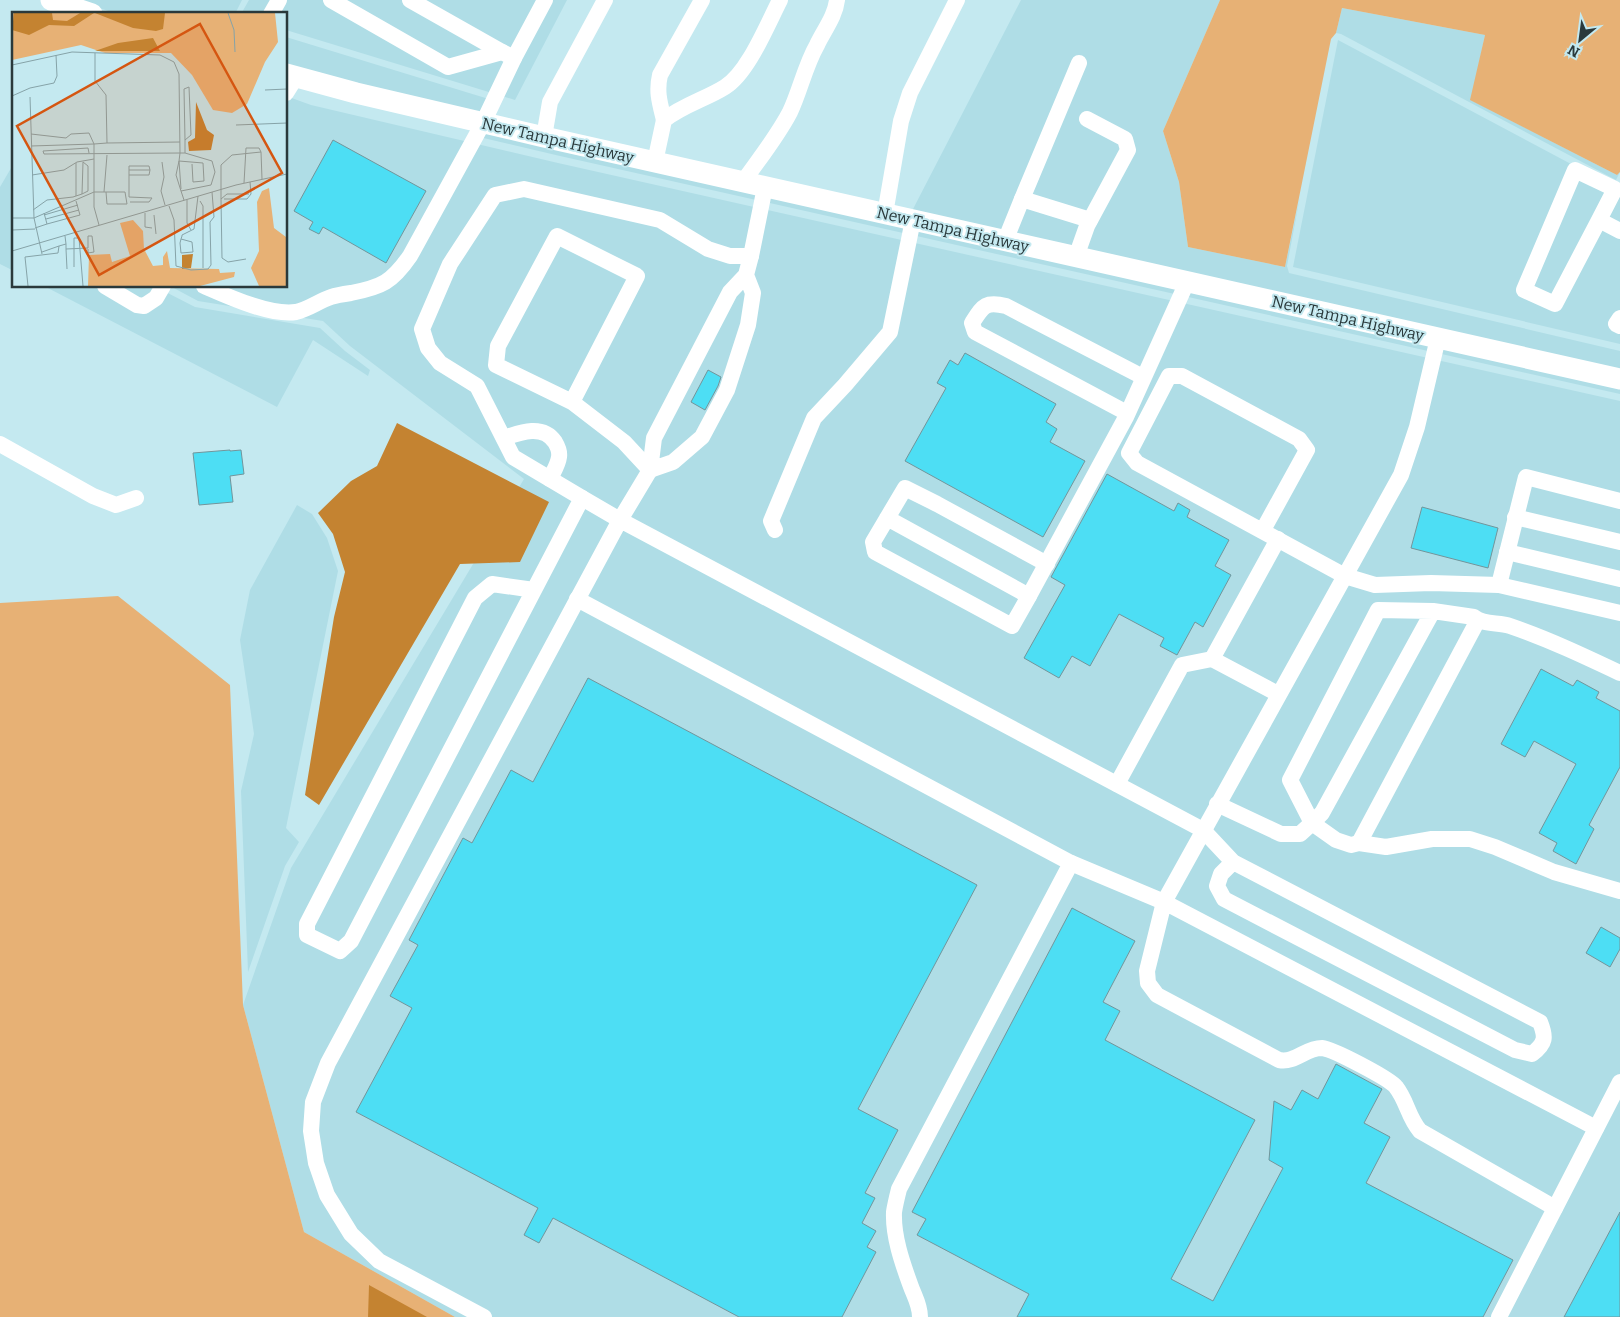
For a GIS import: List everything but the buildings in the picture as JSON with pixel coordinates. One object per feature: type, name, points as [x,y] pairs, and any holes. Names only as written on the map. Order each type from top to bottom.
[{"type":"main road","points":[[51,0],[86,12]]},
{"type":"main road","name":"New Tampa Highway","points":[[290,82],[356,93],[1620,379]]},
{"type":"street","points":[[272,12],[279,0]]},
{"type":"street","points":[[331,0],[448,67],[508,55]]},
{"type":"street","points":[[410,0],[508,55]]},
{"type":"street","points":[[209,288],[241,302],[273,310],[295,312],[314,306],[331,297],[379,286],[392,279],[410,256],[483,122],[508,55],[545,0]]},
{"type":"street","points":[[544,137],[550,102],[605,0]]},
{"type":"street","points":[[655,162],[664,120],[658,95],[660,75],[702,0]]},
{"type":"street","points":[[664,120],[675,112],[736,80],[780,0]]},
{"type":"street","points":[[743,182],[790,111],[805,69],[832,19],[837,0]]},
{"type":"street","points":[[885,214],[901,121],[910,93],[956,0]]},
{"type":"street","points":[[1005,241],[1079,63]]},
{"type":"street","points":[[1076,257],[1090,220],[1128,150],[1125,139],[1087,119]]},
{"type":"street","points":[[1575,170],[1615,190],[1599,220],[1555,304],[1524,290],[1575,170]]},
{"type":"street","points":[[484,1317],[380,1261],[351,1234],[327,1195],[316,1163],[311,1131],[313,1102],[328,1063],[577,599],[650,470],[654,438],[730,292],[746,275],[765,187]]},
{"type":"street","points":[[751,256],[730,256],[708,249],[660,220],[524,189],[495,195],[450,264],[422,329],[428,348],[440,363],[477,386],[513,457],[620,520],[1203,830],[1233,862],[1540,1022],[1545,1034],[1541,1046],[1532,1054],[1515,1050],[1224,899],[1217,886],[1221,874],[1233,862]]},
{"type":"street","points":[[1022,199],[1090,220]]},
{"type":"street","points":[[775,530],[771,521],[814,418],[890,332],[913,220]]},
{"type":"street","points":[[1599,220],[1620,231]]},
{"type":"street","points":[[572,402],[637,276],[557,236],[498,346],[496,365],[572,402],[624,442],[650,470]]},
{"type":"street","points":[[650,470],[673,462],[702,437],[727,390],[748,324],[754,293],[746,275]]},
{"type":"street","points":[[1047,564],[905,488],[873,542],[875,552],[1012,626],[1047,564],[1127,413],[1187,282]]},
{"type":"street","points":[[108,288],[137,305],[144,306],[156,298],[162,288]]},
{"type":"street","points":[[1127,413],[975,332],[972,323],[983,306],[993,303],[1006,306],[1143,377]]},
{"type":"street","points":[[1620,318],[1616,324],[1620,326]]},
{"type":"street","points":[[1438,338],[1407,461],[1390,498],[1278,694],[1164,902],[1147,971],[1148,983],[1157,995],[1279,1060],[1287,1062],[1311,1050],[1323,1048],[1335,1051],[1395,1085],[1402,1095],[1413,1122],[1420,1131],[1555,1208]]},
{"type":"street","points":[[1264,530],[1307,450],[1299,439],[1182,376],[1169,376],[1129,453],[1137,463],[1264,530],[1345,576],[1375,585],[1431,583],[1499,585],[1620,613]]},
{"type":"street","points":[[504,438],[532,430],[550,436],[559,449],[559,457],[550,479]]},
{"type":"street","points":[[0,444],[93,496],[116,505],[136,498]]},
{"type":"street","points":[[1499,585],[1526,477],[1620,500]]},
{"type":"street","points":[[534,590],[492,584],[475,598],[307,924],[307,935],[340,950],[351,941],[582,498]]},
{"type":"street","points":[[1515,517],[1620,542]]},
{"type":"street","points":[[887,518],[1029,596]]},
{"type":"street","points":[[1212,659],[1278,539]]},
{"type":"street","points":[[1507,552],[1620,578]]},
{"type":"street","points":[[577,599],[1070,863],[1164,902],[1596,1128]]},
{"type":"street","points":[[1620,673],[1566,648],[1508,625],[1478,620],[1474,617],[1433,611],[1378,610],[1290,780],[1312,823],[1336,840],[1351,845],[1386,847],[1432,839],[1470,839],[1554,872],[1620,891]]},
{"type":"street","points":[[1217,804],[1282,834],[1300,834],[1322,813],[1433,611]]},
{"type":"street","points":[[1359,844],[1478,620]]},
{"type":"street","points":[[1118,784],[1182,665],[1212,659],[1278,694]]},
{"type":"street","points":[[920,1317],[920,1306],[911,1288],[896,1235],[894,1212],[899,1189],[1070,863]]},
{"type":"street","points":[[1499,1317],[1620,1082]]},
{"type":"shaded area","points":[[76,0],[242,0],[236,12],[111,12]]},
{"type":"shaded area","points":[[249,0],[567,0],[515,100],[288,31],[288,12],[242,12]]},
{"type":"shaded area","points":[[1021,0],[1220,0],[1163,131],[1179,182],[1188,247],[1285,267],[1300,196],[1287,266],[1289,273],[1620,351],[1620,371],[912,211]]},
{"type":"shaded area","points":[[1220,0],[1620,0],[1620,172],[1617,175],[1470,100],[1485,35],[1342,8],[1336,33],[1331,39],[1285,267],[1188,247],[1179,182],[1163,131]]},
{"type":"shaded area","points":[[1342,8],[1485,35],[1471,100],[1617,175],[1620,172],[1616,180],[1336,33]]},
{"type":"shaded area","points":[[288,38],[492,100],[484,115],[288,66]]},
{"type":"shaded area","points":[[1338,40],[1618,189],[1620,186],[1620,344],[1293,267]]},
{"type":"shaded area","points":[[288,97],[311,105],[558,163],[1620,401],[1620,1317],[455,1317],[304,1232],[243,1005],[291,868],[524,479],[350,346],[323,321],[198,301],[174,288],[288,288]]},
{"type":"shaded area","points":[[477,130],[1620,387],[1620,394],[560,156],[475,136]]},
{"type":"shaded area","points":[[12,166],[12,270],[0,264],[0,187]]},
{"type":"shaded area","points":[[48,288],[158,288],[195,307],[320,328],[345,351],[370,370],[368,376],[313,340],[277,407]]},
{"type":"shaded area","points":[[397,423],[549,502],[520,562],[460,564],[319,805],[305,795],[334,617],[345,572],[333,534],[318,513],[351,481],[377,466]]},
{"type":"shaded area","points":[[297,505],[312,514],[327,538],[338,571],[286,828],[299,842],[285,866],[248,972],[241,791],[254,734],[240,640],[250,590]]},
{"type":"shaded area","points":[[118,596],[230,685],[243,1005],[304,1232],[455,1317],[0,1317],[0,603]]},
{"type":"shaded area","points":[[369,1285],[427,1317],[368,1317]]}]
